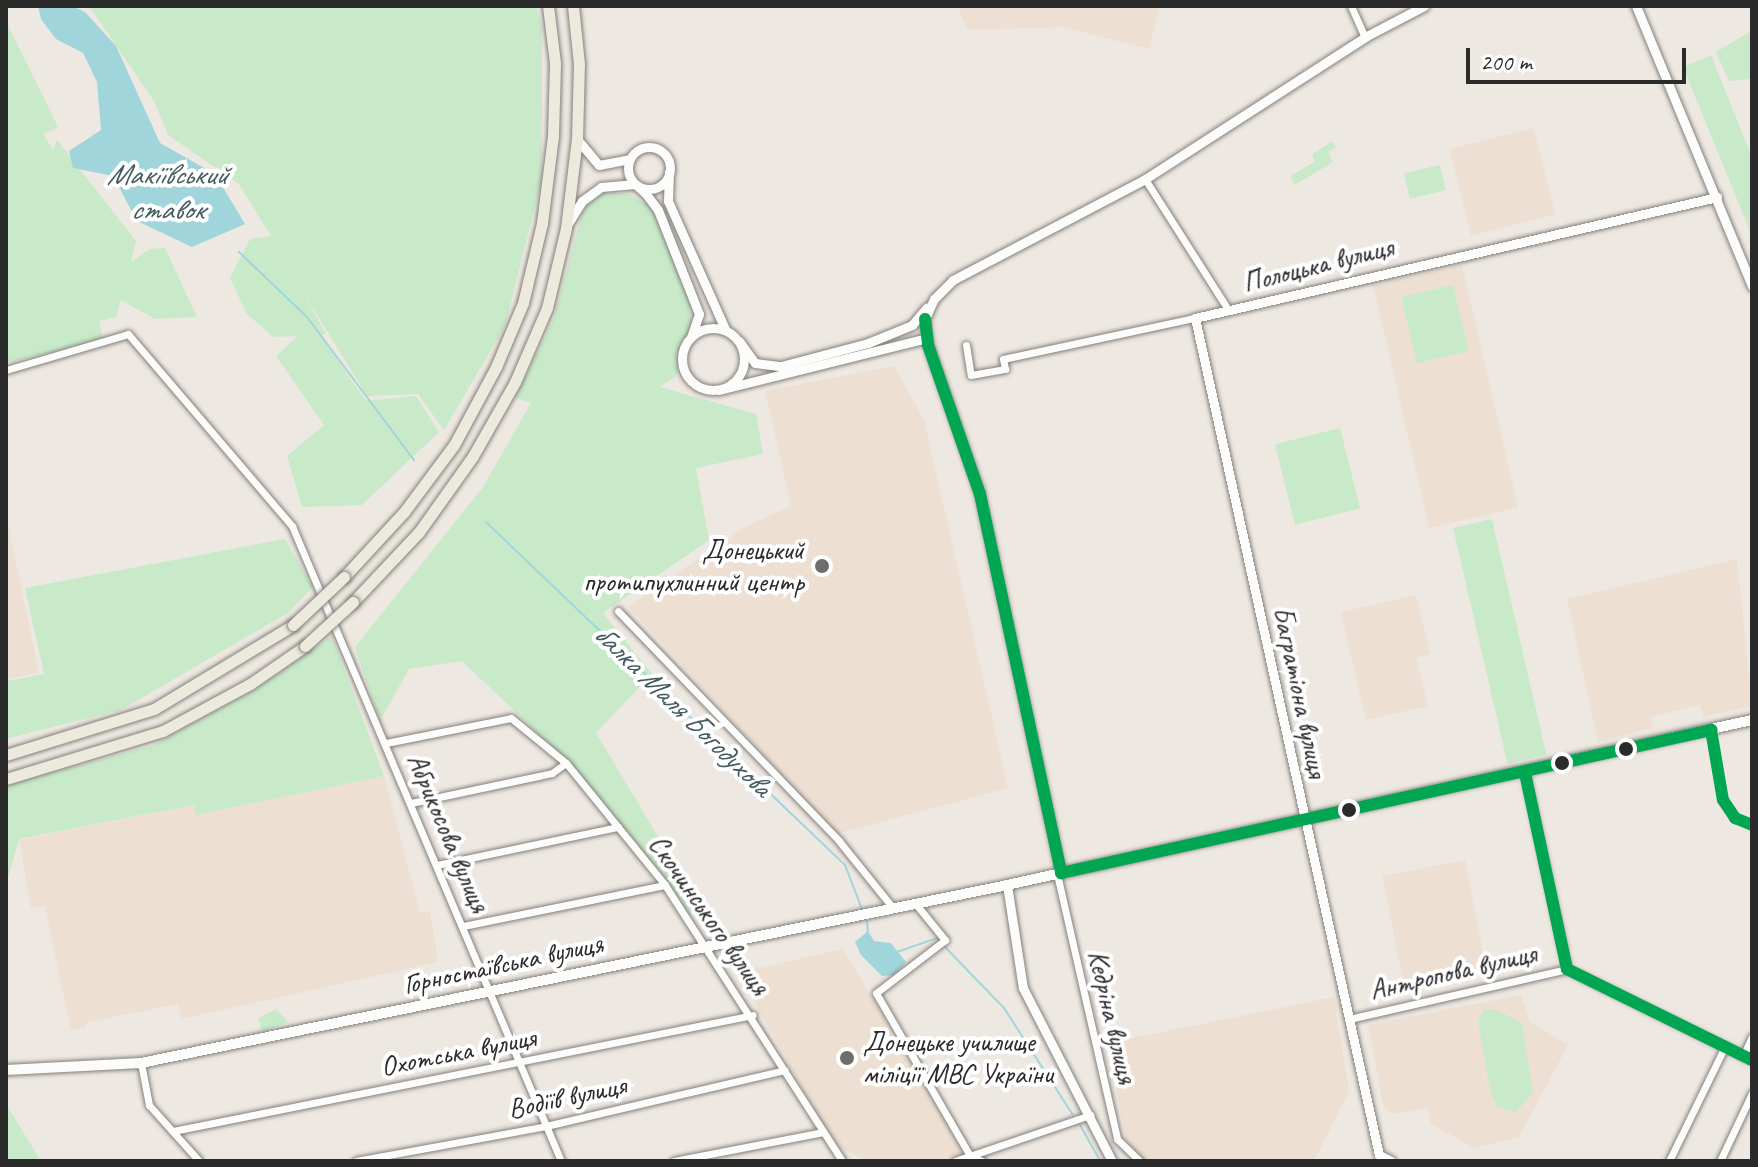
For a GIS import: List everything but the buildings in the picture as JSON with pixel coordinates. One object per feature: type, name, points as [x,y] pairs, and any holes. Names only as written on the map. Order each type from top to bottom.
[{"type":"main road","points":[[6,755],[154,709],[293,625],[344,577],[404,512],[454,445],[496,367],[523,303],[542,223],[553,136],[555,63],[548,6]]},
{"type":"main road","points":[[6,779],[163,731],[250,684],[305,646],[353,602],[419,532],[495,421],[547,308],[566,228],[577,139],[579,64],[573,6]]},
{"type":"main road","points":[[1007,885],[1525,773],[1752,720]]},
{"type":"main road","name":"Горностаївська вулиця","points":[[6,1070],[141,1063],[1007,885]]},
{"type":"street","points":[[1351,6],[1365,37]]},
{"type":"street","points":[[577,139],[599,165],[629,159],[639,149],[652,147],[664,154],[669,172],[668,201],[716,318],[755,363],[781,366],[868,343],[912,325],[953,280],[1145,179],[1365,37],[1424,6]]},
{"type":"street","points":[[1636,6],[1752,286]]},
{"type":"street","points":[[629,159],[628,172],[658,210],[699,314],[683,350],[684,371],[698,387],[719,390],[927,338]]},
{"type":"street","points":[[566,228],[590,193],[612,184],[655,188],[669,172]]},
{"type":"street","points":[[1145,179],[1229,311]]},
{"type":"street","name":"Полоцька вулиця","points":[[966,345],[971,375],[1005,369],[1003,359],[1229,311],[1717,197]]},
{"type":"street","points":[[934,299],[925,319],[927,338],[980,494],[1059,873]]},
{"type":"street","name":"Багратіона вулиця","points":[[1195,318],[1379,1155],[1391,1161]]},
{"type":"street","points":[[691,337],[703,329],[727,332]]},
{"type":"street","name":"Абрикосова вулиця","points":[[6,370],[128,334],[292,526],[561,1161]]},
{"type":"street","points":[[719,390],[742,370],[739,341]]},
{"type":"street","points":[[618,611],[839,841],[893,908]]},
{"type":"street","name":"Скочинського вулиця","points":[[386,743],[511,718],[566,763],[665,885],[753,1015],[842,1161]]},
{"type":"street","points":[[411,803],[552,773],[566,763]]},
{"type":"street","name":"Антропова вулиця","points":[[1525,773],[1567,969]]},
{"type":"street","points":[[437,865],[618,827]]},
{"type":"street","name":"Кедріна вулиця","points":[[1059,873],[1117,1139],[1140,1161]]},
{"type":"street","points":[[463,926],[665,885]]},
{"type":"street","points":[[1007,885],[1023,988],[1112,1161]]},
{"type":"street","points":[[915,903],[945,940],[876,993],[970,1156],[982,1161]]},
{"type":"street","name":"Антропова вулиця","points":[[1349,1019],[1567,969],[1752,1060]]},
{"type":"street","name":"Охотська вулиця","points":[[173,1131],[753,1015]]},
{"type":"street","points":[[1743,1056],[1752,1037]]},
{"type":"street","points":[[1669,1161],[1724,1048]]},
{"type":"street","points":[[141,1063],[149,1105],[199,1161]]},
{"type":"street","name":"Водіїв вулиця","points":[[356,1161],[546,1126],[785,1070]]},
{"type":"street","points":[[1720,1161],[1752,1093]]},
{"type":"street","points":[[955,1161],[1090,1115]]},
{"type":"street","points":[[674,1161],[823,1132]]},
{"type":"shaded area","points":[[958,6],[1160,6],[1149,49],[1063,27],[967,30]]},
{"type":"shaded area","points":[[1534,128],[1556,214],[1471,235],[1450,149]]},
{"type":"shaded area","points":[[1462,265],[1518,508],[1429,528],[1373,285]]},
{"type":"shaded area","name":"Донецький протипухлинний центр","points":[[894,366],[924,420],[1008,788],[836,834],[628,606],[747,526],[791,506],[765,391]]},
{"type":"shaded area","points":[[6,514],[39,673],[6,679]]},
{"type":"shaded area","points":[[1737,559],[1752,706],[1704,717],[1700,705],[1650,717],[1653,728],[1598,742],[1567,599]]},
{"type":"shaded area","points":[[1416,595],[1430,654],[1416,658],[1428,706],[1366,720],[1341,612]]},
{"type":"shaded area","points":[[384,776],[420,912],[430,911],[438,962],[182,1019],[178,1004],[87,1022],[85,1028],[71,1030],[45,906],[31,908],[19,840],[194,805],[197,815]]},
{"type":"shaded area","points":[[1465,860],[1487,971],[1404,987],[1383,876]]},
{"type":"shaded area","name":"Донецьке училище міліції МВС України","points":[[843,949],[966,1156],[949,1161],[866,1161],[834,1144],[738,973]]},
{"type":"shaded area","points":[[1521,995],[1530,1021],[1568,1045],[1519,1137],[1474,1148],[1431,1124],[1428,1109],[1392,1114],[1384,1109],[1368,1025]]},
{"type":"shaded area","points":[[1334,997],[1349,1091],[1314,1161],[1139,1161],[1128,1150],[1108,1043]]},
{"type":"green space","points":[[89,6],[536,6],[542,26],[542,178],[505,326],[444,430],[418,394],[367,396],[304,294],[326,334],[320,335],[366,401],[416,396],[439,432],[362,505],[302,507],[287,456],[324,425],[276,356],[298,336],[273,337],[247,314],[230,278],[250,239],[271,236],[239,184],[168,135],[154,101]]},
{"type":"green space","points":[[6,21],[58,127],[43,134],[53,150],[57,140],[136,241],[131,262],[149,249],[165,248],[197,317],[155,319],[121,300],[116,317],[99,321],[103,339],[6,363]]},
{"type":"green space","points":[[1751,31],[1752,79],[1729,81],[1716,52]]},
{"type":"green space","points":[[1711,55],[1752,157],[1752,236],[1683,67]]},
{"type":"green space","points":[[1332,141],[1336,147],[1328,152],[1333,162],[1295,185],[1290,176],[1315,162],[1312,155]]},
{"type":"green space","points":[[1440,165],[1446,190],[1410,199],[1404,173]]},
{"type":"green space","points":[[600,192],[629,194],[652,207],[686,279],[692,327],[676,376],[660,387],[756,414],[763,454],[696,468],[709,540],[603,613],[652,674],[596,733],[705,915],[689,915],[569,763],[462,661],[409,669],[380,721],[355,647],[483,487],[531,403],[515,398],[554,318],[583,210]]},
{"type":"green space","points":[[1453,285],[1468,351],[1417,363],[1401,297]]},
{"type":"green space","points":[[1340,428],[1360,509],[1295,525],[1275,444]]},
{"type":"green space","points":[[1492,519],[1546,755],[1507,764],[1453,528]]},
{"type":"green space","points":[[285,539],[313,587],[288,613],[121,710],[6,739],[6,681],[44,674],[25,588]]},
{"type":"green space","points":[[332,636],[384,776],[196,815],[194,805],[19,839],[6,885],[6,785],[151,746],[255,690]]},
{"type":"green space","points":[[276,1009],[288,1022],[262,1032],[258,1018]]},
{"type":"green space","points":[[1495,1009],[1522,1023],[1533,1093],[1516,1112],[1497,1107],[1490,1091],[1478,1021],[1484,1010]]},
{"type":"green space","points":[[6,1104],[41,1161],[6,1161]]},
{"type":"water","name":"Макіївський ставок","points":[[38,6],[72,6],[85,12],[116,46],[160,143],[215,174],[245,224],[192,247],[137,221],[113,176],[73,168],[69,151],[101,130],[97,82],[83,53],[56,39],[41,19]]},
{"type":"water","points":[[868,931],[874,941],[891,943],[906,962],[894,975],[882,976],[861,955],[855,942]]},
{"type":"waterway","name":"балка Маля Богодухова","points":[[239,252],[307,317],[414,460]]},
{"type":"waterway","name":"балка Маля Богодухова","points":[[486,522],[845,865],[862,909]]},
{"type":"waterway","name":"балка Маля Богодухова","points":[[867,921],[868,932]]},
{"type":"waterway","name":"балка Маля Богодухова","points":[[897,952],[937,938]]},
{"type":"waterway","name":"балка Маля Богодухова","points":[[945,947],[1004,1008],[1073,1115]]},
{"type":"waterway","name":"балка Маля Богодухова","points":[[1080,1125],[1100,1161]]},
{"type":"transit line","points":[[925,319],[928,345],[980,494],[1061,873]]},
{"type":"transit line","points":[[1061,873],[1711,730],[1723,800],[1735,818],[1752,825]]},
{"type":"transit line","points":[[1525,773],[1567,969],[1752,1060]]},
{"type":"place","name":"Донецький протипухлинний центр","points":[[822,566]]},
{"type":"place","name":"Донецьке училище міліції МВС України","points":[[847,1058]]}]
